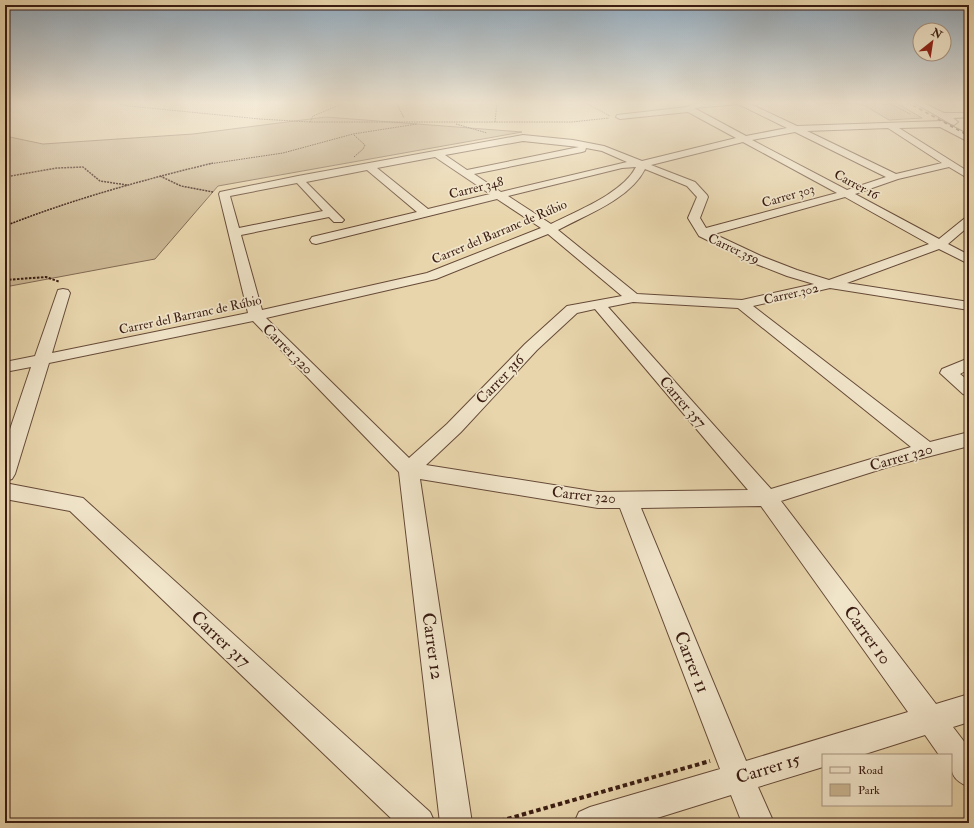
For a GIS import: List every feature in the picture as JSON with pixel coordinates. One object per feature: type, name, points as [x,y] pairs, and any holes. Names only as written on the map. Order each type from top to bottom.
[{"type":"street","name":"Carrer 359","points":[[224,194],[510,141]]},
{"type":"street","name":"Carrer 359","points":[[549,141],[573,143],[604,149],[691,184],[703,197],[694,218],[703,233],[756,259],[792,273],[830,284],[969,306]]},
{"type":"street","points":[[642,164],[736,141]]},
{"type":"street","name":"Carrer 16","points":[[746,141],[969,260]]},
{"type":"street","points":[[820,141],[895,177]]},
{"type":"street","points":[[913,141],[969,176]]},
{"type":"street","points":[[467,173],[591,147]]},
{"type":"street","points":[[438,155],[550,229],[633,298]]},
{"type":"street","name":"Carrer 348","points":[[316,240],[622,165],[642,164]]},
{"type":"street","name":"Carrer del Barranc de Rúbio","points":[[5,367],[256,316],[431,276],[501,250],[550,229],[614,196],[637,174],[642,164]]},
{"type":"street","name":"Carrer 303","points":[[703,233],[845,194],[895,177],[950,164]]},
{"type":"street","points":[[369,167],[426,213]]},
{"type":"street","points":[[298,179],[350,232]]},
{"type":"street","points":[[224,194],[256,316]]},
{"type":"street","points":[[233,233],[331,213]]},
{"type":"street","name":"Carrer 302","points":[[599,306],[633,298],[742,304],[830,284],[940,244],[969,220]]},
{"type":"street","points":[[5,474],[13,424],[42,359],[64,293]]},
{"type":"street","points":[[742,304],[927,450]]},
{"type":"street","name":"Carrer 316","points":[[409,470],[454,428],[531,347],[572,309],[599,306]]},
{"type":"street","name":"Carrer 357","points":[[599,306],[767,498]]},
{"type":"street","name":"Carrer 320","points":[[256,316],[409,470],[598,500],[767,498],[886,461],[969,439]]},
{"type":"street","points":[[969,363],[948,373],[969,390]]},
{"type":"street","name":"Carrer 12","points":[[409,470],[456,823]]},
{"type":"street","name":"Carrer 317","points":[[5,491],[76,504],[419,823]]},
{"type":"street","name":"Carrer 10","points":[[767,498],[969,772]]},
{"type":"street","name":"Carrer 11","points":[[627,500],[738,778],[758,823]]},
{"type":"street","name":"Carrer 15","points":[[590,823],[969,708]]},
{"type":"path","points":[[5,226],[33,215],[160,176],[215,162],[283,153],[329,141]]},
{"type":"path","points":[[361,141],[365,145],[363,149],[353,157],[354,164],[369,167]]},
{"type":"path","points":[[5,177],[57,168],[83,167],[100,181],[127,185]]},
{"type":"path","points":[[160,176],[181,186],[224,194]]},
{"type":"path","points":[[5,280],[46,277],[63,283],[64,293]]},
{"type":"path","points":[[493,823],[711,761]]},
{"type":"green space","points":[[5,141],[27,141],[43,144],[93,141],[473,141],[218,186],[155,259],[5,287]]}]
